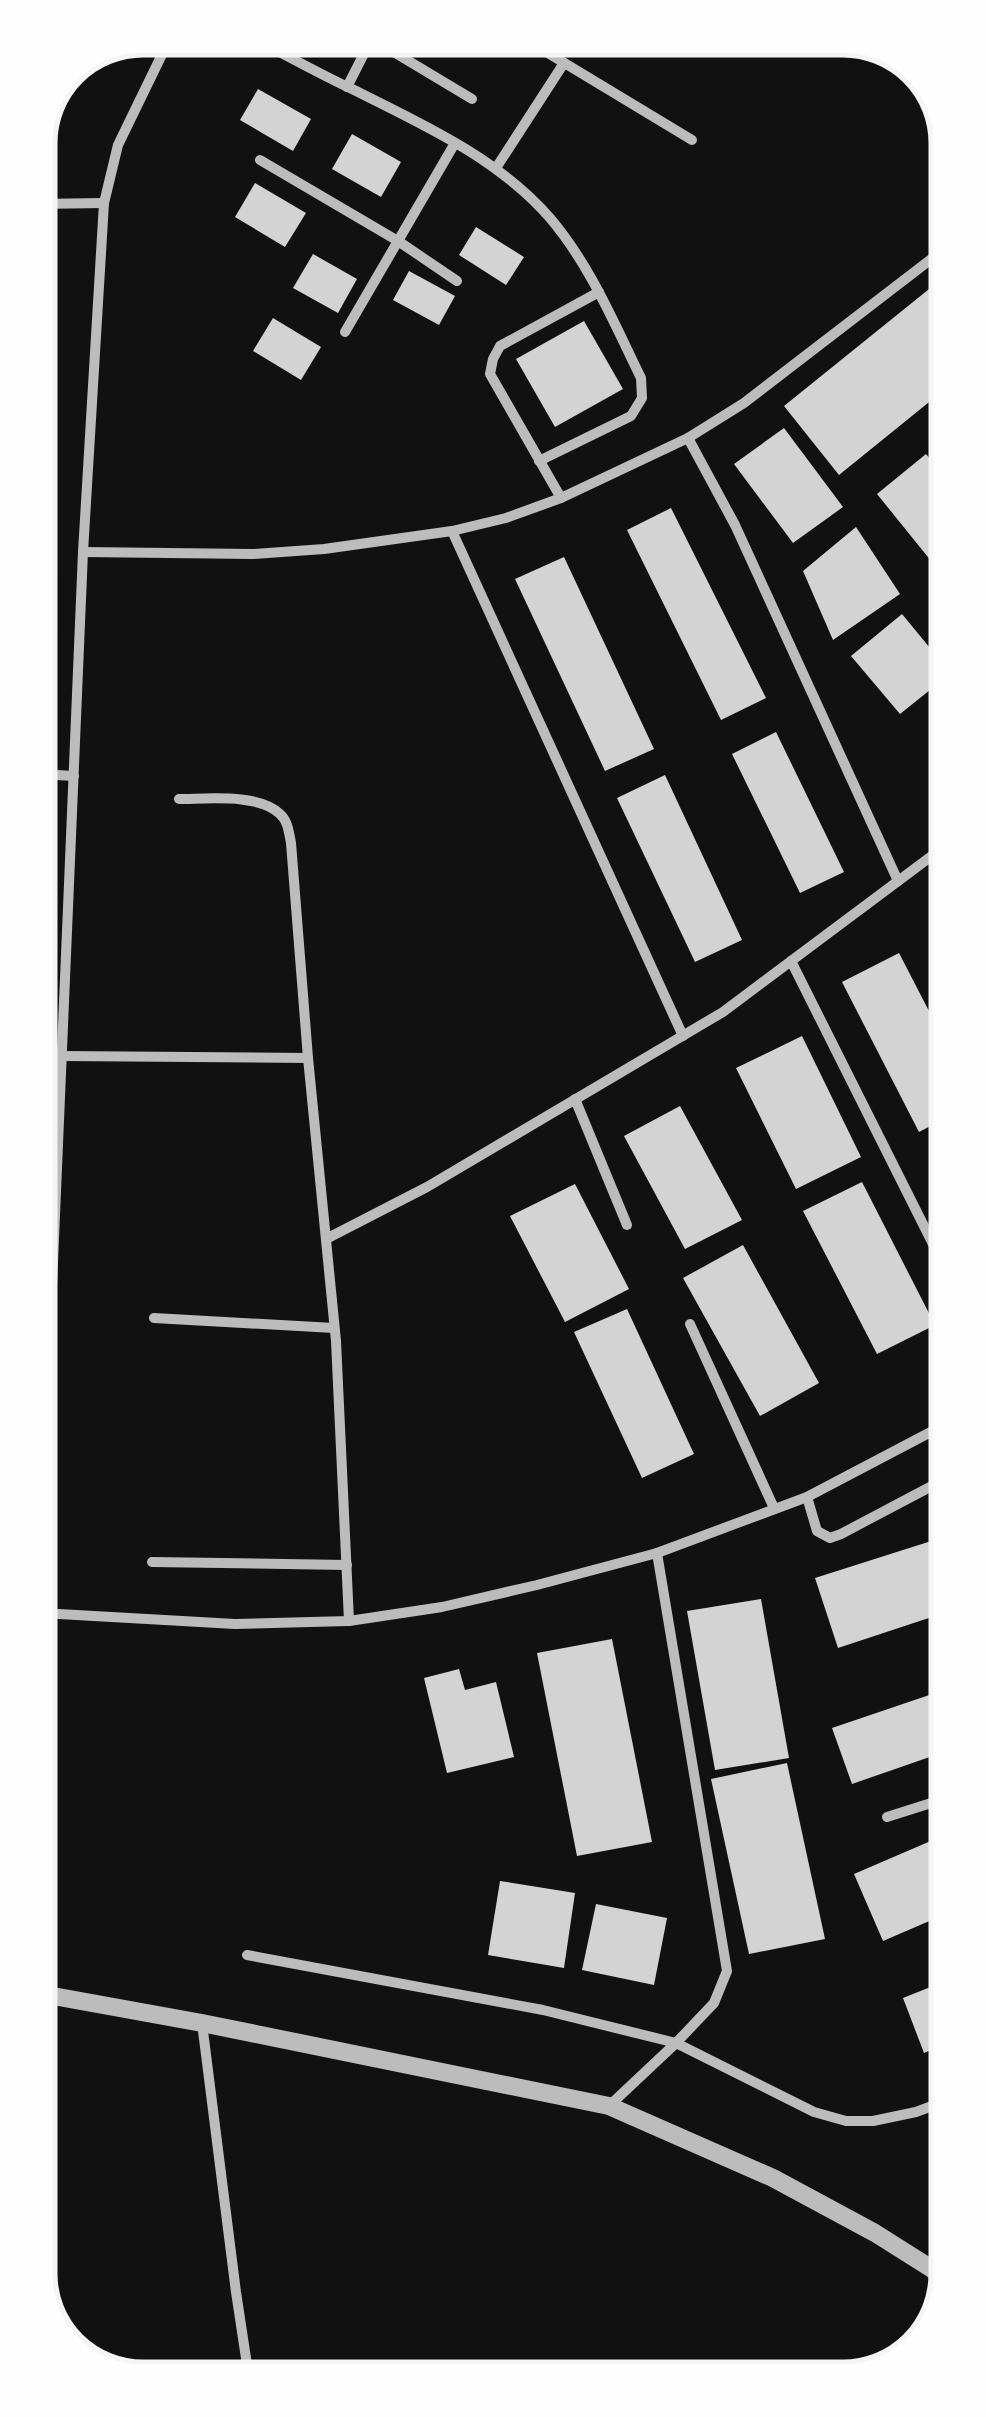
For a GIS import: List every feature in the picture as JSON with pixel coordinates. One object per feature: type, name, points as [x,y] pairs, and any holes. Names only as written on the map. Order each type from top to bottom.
[{"type":"street","points":[[552,55],[692,140]]},
{"type":"street","points":[[55,1203],[104,203],[118,145],[160,56]]},
{"type":"street","points":[[287,56],[496,168],[552,220],[580,258],[641,378],[642,398],[631,416],[539,461]]},
{"type":"street","points":[[347,87],[363,56]]},
{"type":"street","points":[[401,56],[472,99]]},
{"type":"street","points":[[496,168],[564,63]]},
{"type":"street","points":[[345,332],[455,144]]},
{"type":"street","points":[[260,160],[398,241],[457,281]]},
{"type":"street","points":[[55,204],[104,203]]},
{"type":"street","points":[[84,552],[252,554],[324,549],[452,531],[506,518],[561,498],[688,438],[744,403],[931,260]]},
{"type":"street","points":[[561,498],[490,374],[500,346],[599,292]]},
{"type":"street","points":[[688,438],[735,525],[898,881]]},
{"type":"street","points":[[452,531],[683,1036]]},
{"type":"street","points":[[55,775],[74,776]]},
{"type":"street","points":[[179,799],[244,800],[269,806],[282,814],[291,843],[334,1328],[349,1620]]},
{"type":"street","points":[[326,1239],[427,1187],[723,1012],[931,856]]},
{"type":"street","points":[[791,962],[931,1240]]},
{"type":"street","points":[[61,1056],[308,1058]]},
{"type":"street","points":[[575,1100],[627,1225]]},
{"type":"street","points":[[154,1318],[334,1328]]},
{"type":"street","points":[[690,1324],[774,1508]]},
{"type":"street","points":[[55,1614],[236,1624],[349,1620],[442,1607],[657,1553],[807,1497],[931,1432]]},
{"type":"street","points":[[807,1497],[817,1531],[830,1538],[931,1486]]},
{"type":"street","points":[[610,2106],[714,2003],[727,1971],[657,1553]]},
{"type":"street","points":[[152,1562],[347,1565]]},
{"type":"street","points":[[887,1818],[931,1803]]},
{"type":"street","points":[[247,1955],[543,2010],[676,2043],[814,2112],[846,2121],[873,2121],[931,2107]]},
{"type":"street","points":[[55,1996],[610,2106],[773,2178],[931,2268]]},
{"type":"street","points":[[202,2024],[247,2362]]},
{"type":"building","points":[[258,89],[311,119],[293,151],[240,120]]},
{"type":"building","points":[[352,134],[401,162],[381,197],[332,169]]},
{"type":"building","points":[[255,183],[306,213],[285,247],[235,217]]},
{"type":"building","points":[[476,227],[524,257],[506,285],[459,255]]},
{"type":"building","points":[[313,254],[357,279],[338,313],[293,288]]},
{"type":"building","points":[[409,271],[455,296],[439,325],[393,300]]},
{"type":"building","points":[[931,287],[931,401],[839,475],[784,406]]},
{"type":"building","points":[[273,318],[321,347],[301,380],[253,351]]},
{"type":"building","points":[[584,321],[623,389],[555,427],[516,359]]},
{"type":"building","points":[[784,428],[843,507],[793,543],[734,464]]},
{"type":"building","points":[[926,454],[931,460],[931,561],[877,494]]},
{"type":"building","points":[[671,508],[766,698],[721,720],[627,530]]},
{"type":"building","points":[[856,527],[900,594],[833,640],[803,571]]},
{"type":"building","points":[[564,557],[654,749],[605,771],[515,579]]},
{"type":"building","points":[[902,614],[931,649],[931,689],[900,714],[851,656]]},
{"type":"building","points":[[776,732],[844,872],[800,893],[732,754]]},
{"type":"building","points":[[665,775],[742,940],[695,962],[617,798]]},
{"type":"building","points":[[899,953],[931,1015],[931,1126],[919,1132],[842,982]]},
{"type":"building","points":[[802,1036],[861,1157],[796,1189],[736,1068]]},
{"type":"building","points":[[680,1106],[742,1220],[685,1249],[624,1136]]},
{"type":"building","points":[[862,1182],[931,1317],[931,1327],[877,1354],[803,1211]]},
{"type":"building","points":[[575,1184],[629,1289],[565,1322],[510,1216]]},
{"type":"building","points":[[743,1245],[819,1383],[760,1416],[683,1278]]},
{"type":"building","points":[[627,1309],[694,1454],[642,1478],[574,1332]]},
{"type":"building","points":[[931,1541],[931,1617],[838,1648],[815,1578]]},
{"type":"building","points":[[761,1599],[789,1758],[715,1770],[687,1611]]},
{"type":"building","points":[[612,1639],[652,1842],[577,1856],[537,1653]]},
{"type":"building","points":[[459,1669],[465,1690],[496,1682],[514,1757],[447,1773],[424,1678]]},
{"type":"building","points":[[931,1694],[931,1757],[852,1784],[832,1728]]},
{"type":"building","points":[[787,1763],[825,1939],[749,1954],[711,1779]]},
{"type":"building","points":[[931,1841],[931,1920],[883,1941],[854,1874]]},
{"type":"building","points":[[500,1881],[575,1893],[564,1968],[488,1955]]},
{"type":"building","points":[[596,1904],[667,1918],[654,1985],[582,1970]]},
{"type":"building","points":[[931,1987],[931,2050],[924,2053],[903,1998]]}]
